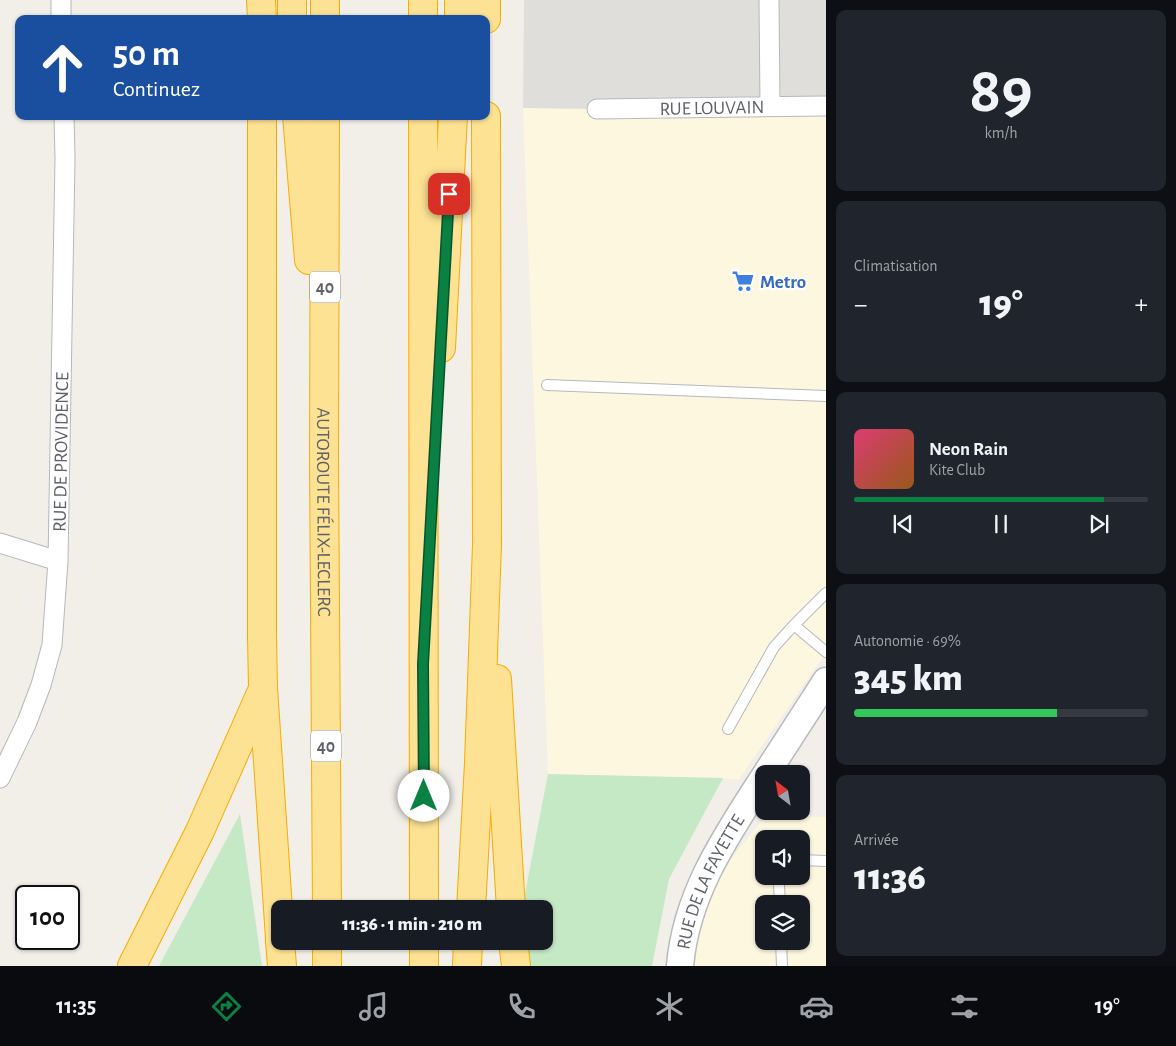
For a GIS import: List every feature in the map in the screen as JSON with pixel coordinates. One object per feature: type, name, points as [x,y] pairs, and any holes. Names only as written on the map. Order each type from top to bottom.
[{"type":"highway","points":[[262,0],[262,15]]},
{"type":"highway","points":[[292,0],[292,15]]},
{"type":"highway","points":[[325,0],[325,15]]},
{"type":"highway","points":[[423,0],[423,15]]},
{"type":"highway","points":[[459,0],[459,15]]},
{"type":"highway","points":[[486,0],[486,15]]},
{"type":"highway","points":[[262,120],[261,578],[263,688],[277,900]]},
{"type":"highway","points":[[297,120],[324,458]]},
{"type":"highway","name":"AUTOROUTE FÉLIX-LECLERC","points":[[325,120],[324,458],[327,900]]},
{"type":"highway","points":[[423,120],[424,900]]},
{"type":"highway","points":[[423,664],[453,120]]},
{"type":"highway","points":[[471,900],[479,764],[487,545],[486,120]]},
{"type":"highway","points":[[487,545],[510,900]]},
{"type":"highway","points":[[132,966],[200,832],[263,688]]},
{"type":"highway","points":[[281,950],[282,966]]},
{"type":"highway","points":[[327,950],[327,966]]},
{"type":"highway","points":[[424,950],[424,966]]},
{"type":"highway","points":[[467,966],[468,950]]},
{"type":"highway","points":[[514,950],[516,966]]},
{"type":"street","points":[[61,0],[61,15]]},
{"type":"street","points":[[769,0],[770,106]]},
{"type":"street","name":"RUE LOUVAIN","points":[[597,109],[826,106]]},
{"type":"street","name":"RUE DE PROVIDENCE","points":[[0,778],[27,722],[41,685],[52,645],[58,561],[65,168],[64,120]]},
{"type":"street","points":[[0,543],[58,561]]},
{"type":"street","name":"RUE DE LA FAYETTE","points":[[771,765],[826,681]]},
{"type":"street","name":"RUE DE LA FAYETTE","points":[[680,966],[688,923],[704,878],[729,830],[755,790]]},
{"type":"lane","points":[[547,386],[826,396]]},
{"type":"lane","points":[[728,729],[774,647],[826,593]]},
{"type":"lane","points":[[794,625],[826,652]]},
{"type":"lane","points":[[810,860],[826,861]]},
{"type":"lane","points":[[781,950],[782,966]]},
{"type":"shaded area","points":[[524,0],[826,0],[826,107],[523,108]]},
{"type":"shaded area","points":[[826,107],[826,654],[739,779],[548,774],[523,108]]},
{"type":"shaded area","points":[[810,816],[826,817],[826,966],[692,966],[698,931],[718,879],[733,856],[763,820],[810,820]]},
{"type":"green space","points":[[548,774],[723,778],[669,879],[652,966],[511,966],[514,950],[553,950],[553,900],[524,900]]},
{"type":"green space","points":[[240,814],[262,966],[159,966]]},
{"type":"place","name":"Metro","points":[[743,281]]},
{"type":"route","points":[[424,796],[423,664],[449,194]]}]
